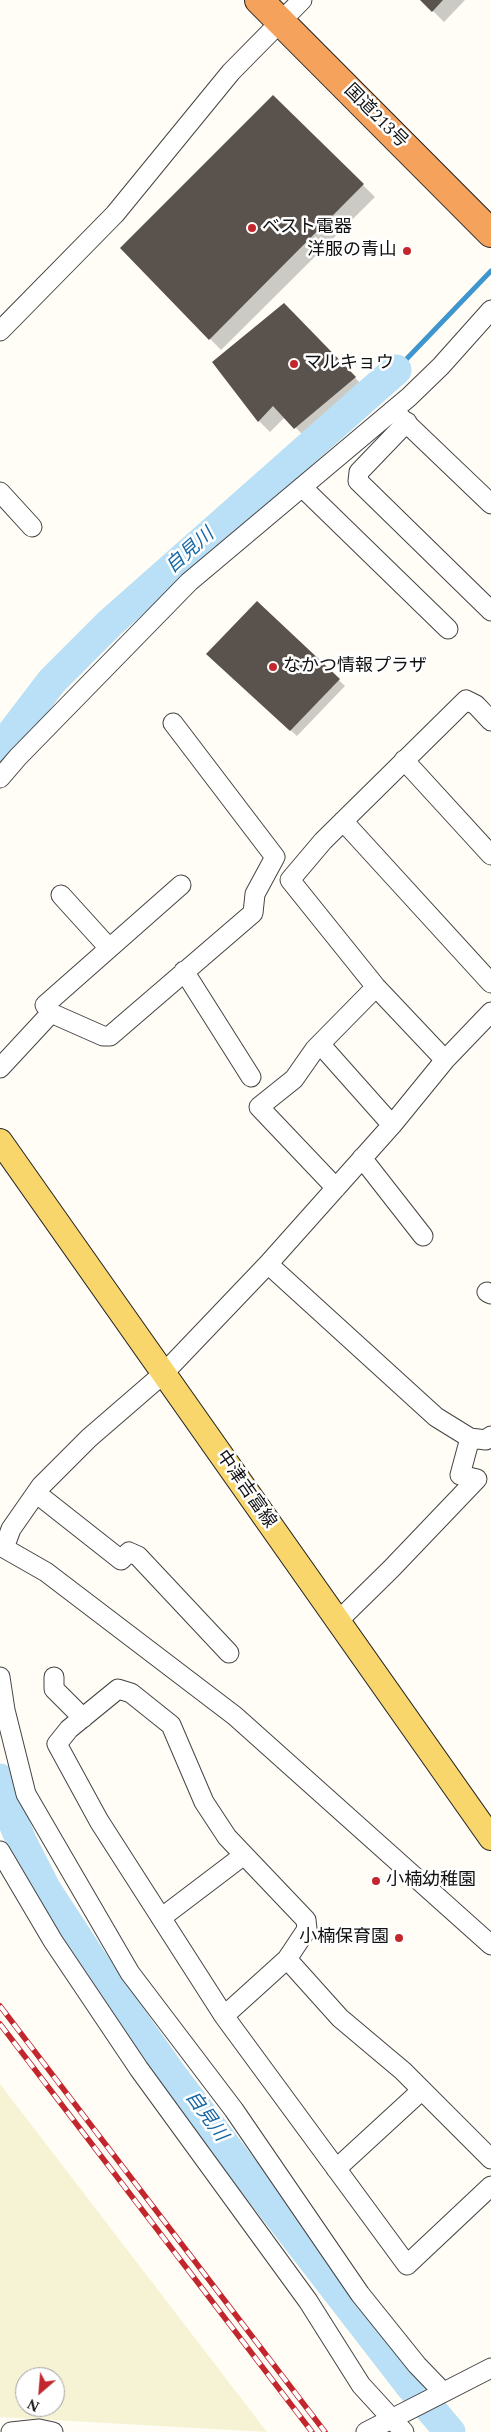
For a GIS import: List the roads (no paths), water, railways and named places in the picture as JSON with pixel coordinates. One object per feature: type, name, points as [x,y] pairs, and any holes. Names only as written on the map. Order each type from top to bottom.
[{"type":"highway","name":"国道213号","points":[[259,0],[491,233]]},
{"type":"main road","name":"中津吉富線","points":[[0,1141],[491,1838]]},
{"type":"street","points":[[0,330],[115,214],[209,97],[302,0]]},
{"type":"street","points":[[491,310],[400,416],[359,472],[358,481],[491,611]]},
{"type":"street","points":[[0,778],[18,757],[189,582],[302,487],[400,416]]},
{"type":"street","points":[[400,416],[491,504]]},
{"type":"street","points":[[302,487],[448,629]]},
{"type":"street","points":[[0,492],[32,527]]},
{"type":"street","points":[[445,1060],[376,987],[290,880],[343,821],[466,700],[476,705],[491,721]]},
{"type":"street","points":[[174,723],[276,857],[255,894],[252,913],[110,1036],[103,1036],[51,1013],[44,1005],[181,885]]},
{"type":"street","points":[[404,760],[491,854]]},
{"type":"street","points":[[343,821],[491,983]]},
{"type":"street","points":[[61,895],[109,948]]},
{"type":"street","points":[[184,971],[251,1077]]},
{"type":"street","points":[[336,1188],[259,1107],[294,1079],[320,1044],[376,987]]},
{"type":"street","points":[[491,1012],[445,1060],[392,1125],[268,1264],[163,1374],[90,1438],[36,1493],[10,1529],[1,1549],[46,1572],[236,1716],[491,1945]]},
{"type":"street","points":[[0,1068],[51,1013]]},
{"type":"street","points":[[320,1044],[392,1125]]},
{"type":"street","points":[[362,1158],[423,1236]]},
{"type":"street","points":[[268,1264],[436,1417],[470,1438],[486,1440],[491,1436]]},
{"type":"street","points":[[338,1620],[391,1569],[477,1479],[460,1475],[470,1438]]},
{"type":"street","points":[[36,1493],[121,1560],[129,1552],[138,1556],[229,1652]]},
{"type":"street","points":[[0,1677],[5,1710],[26,1794],[130,1972],[234,2110],[360,2294],[417,2365],[444,2392]]},
{"type":"street","points":[[54,1677],[54,1689],[83,1718]]},
{"type":"street","points":[[224,2016],[287,1959],[307,1929],[306,1920],[227,1837],[204,1802],[171,1725],[131,1693],[118,1689],[69,1729],[57,1744],[99,1821],[224,2016],[407,2265],[491,2186]]},
{"type":"street","points":[[0,1851],[53,1941],[139,2069],[308,2301],[361,2386],[398,2422]]},
{"type":"street","points":[[161,1918],[244,1855]]},
{"type":"street","points":[[287,1959],[340,2018],[403,2071],[491,2159]]},
{"type":"street","points":[[336,2169],[422,2090]]},
{"type":"street","points":[[366,2432],[398,2422],[444,2392],[491,2368]]},
{"type":"street","points":[[11,2432],[39,2430],[53,2432]]},
{"type":"waterway","points":[[396,370],[491,271]]},
{"type":"waterway","name":"自見川","points":[[0,749],[52,681],[110,623],[396,370]]},
{"type":"waterway","name":"自見川","points":[[0,1779],[5,1801],[22,1843],[46,1890],[104,1979],[171,2074],[246,2173],[410,2385],[450,2432]]},
{"type":"railway","points":[[0,2006],[325,2432]]},
{"type":"railway","points":[[0,2024],[312,2432]]},
{"type":"place","name":"ベスト電器","points":[[252,228]]},
{"type":"place","name":"洋服の青山","points":[[407,251]]},
{"type":"place","name":"マルキョウ","points":[[294,364]]},
{"type":"place","name":"なかつ情報プラザ","points":[[273,667]]},
{"type":"place","name":"小楠幼稚園","points":[[376,1881]]},
{"type":"place","name":"小楠保育園","points":[[399,1938]]}]
